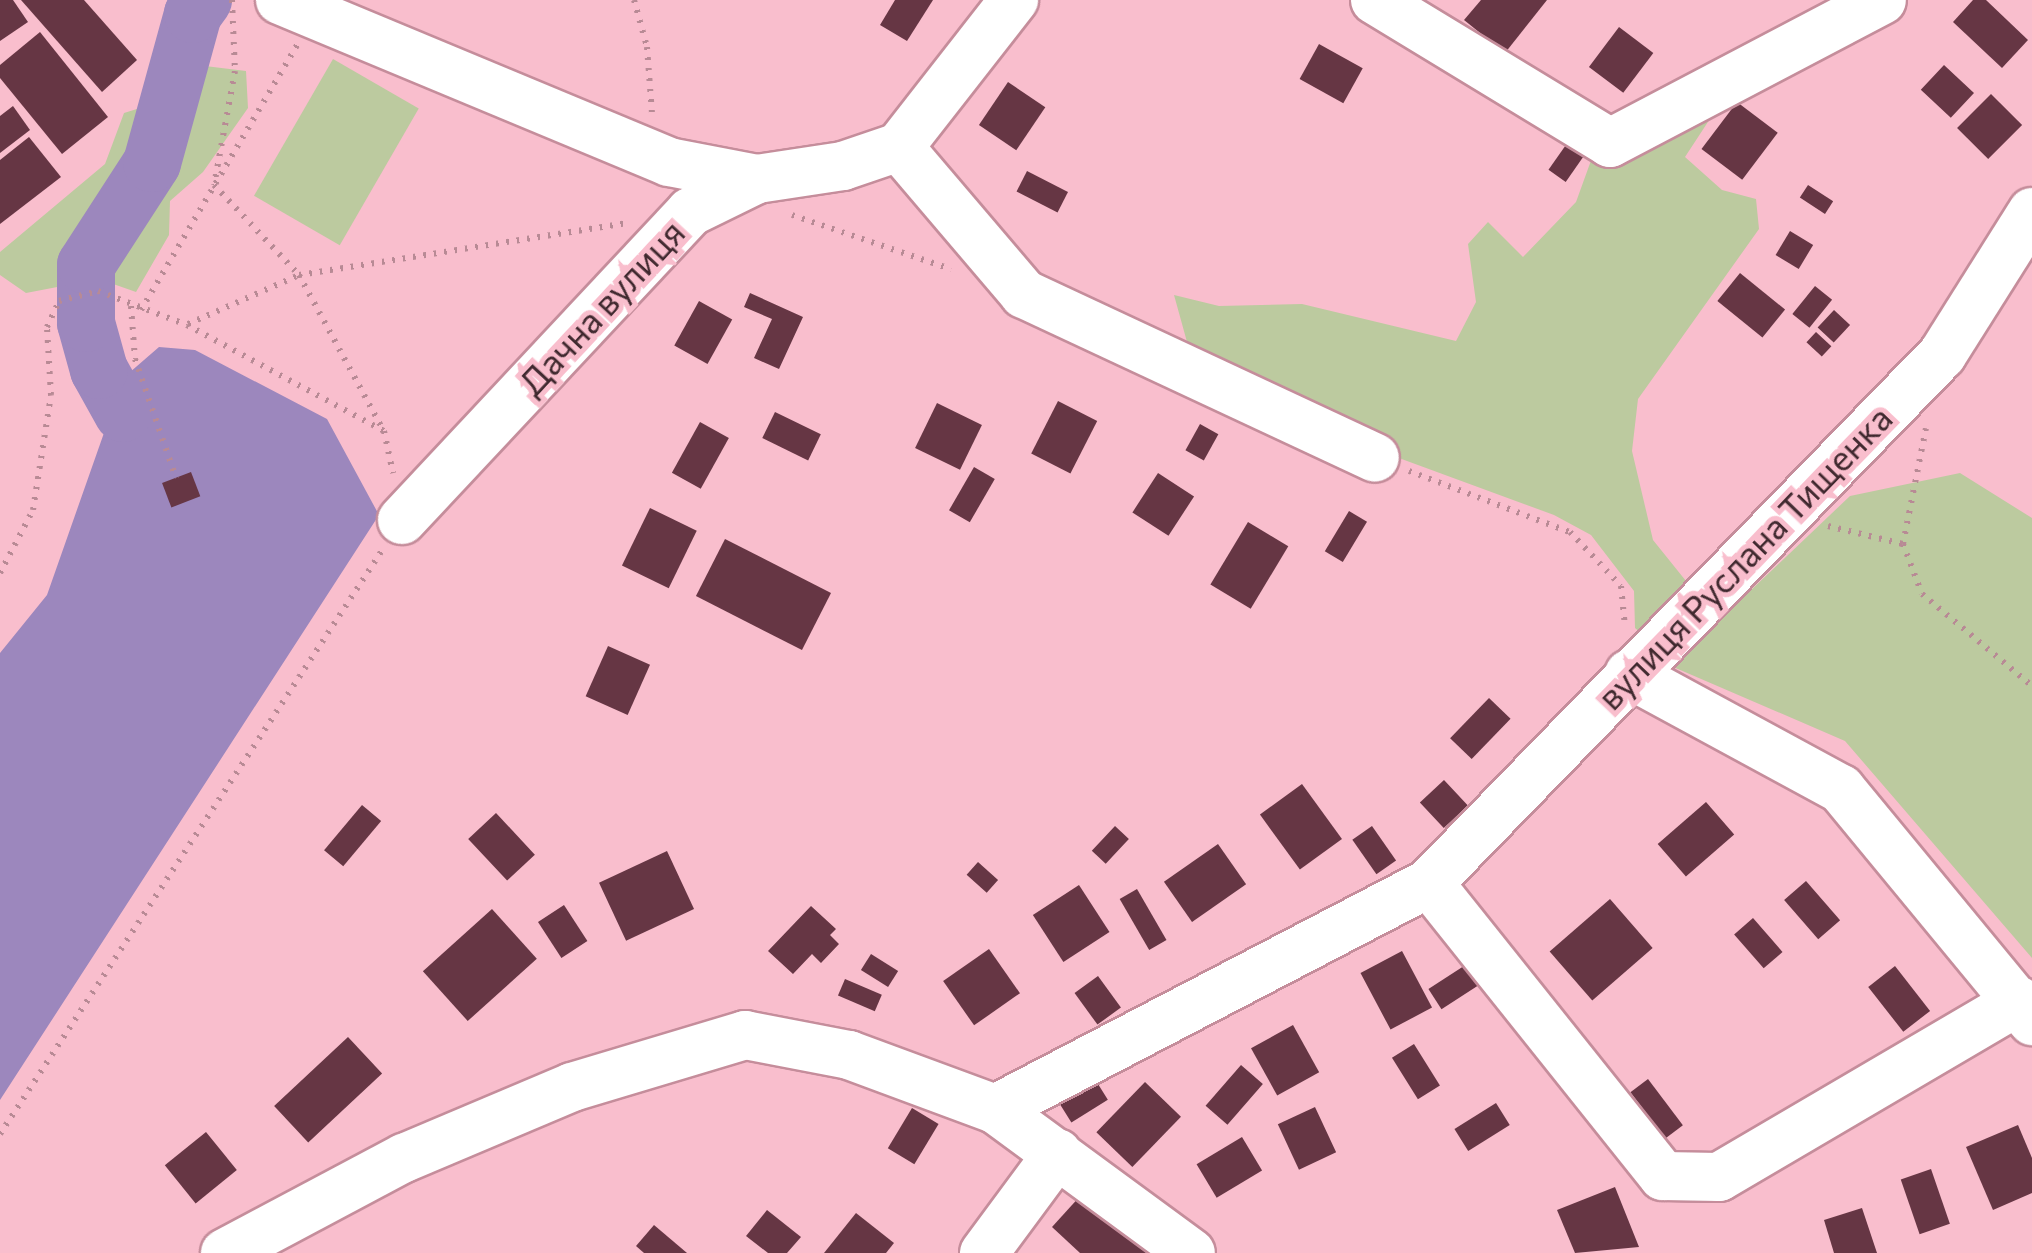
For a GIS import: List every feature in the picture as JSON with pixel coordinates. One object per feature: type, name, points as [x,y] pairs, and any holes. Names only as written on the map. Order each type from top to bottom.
[{"type":"street","points":[[1014,0],[899,147],[1024,294],[1375,458]]},
{"type":"street","points":[[1374,0],[1610,143],[1882,0]]},
{"type":"street","points":[[297,9],[669,162],[771,196]]},
{"type":"street","name":"Дачна вулиця","points":[[402,520],[690,212],[771,196],[899,147]]},
{"type":"street","name":"вулиця Руслана Тищенка","points":[[996,1109],[1429,882],[1780,515],[1942,355],[2032,212]]},
{"type":"street","points":[[1429,882],[1663,1176],[1720,1177],[2026,1012],[1841,789],[1629,674]]},
{"type":"street","points":[[226,1253],[404,1158],[572,1086],[745,1035],[849,1056],[996,1109],[1191,1253]]},
{"type":"street","points":[[984,1253],[1058,1153]]},
{"type":"path","points":[[214,185],[235,71],[232,0]]},
{"type":"path","points":[[634,0],[648,47],[650,109],[669,162]]},
{"type":"path","points":[[141,310],[214,185],[297,9]]},
{"type":"path","points":[[0,1134],[402,520],[384,431],[299,275],[214,185]]},
{"type":"path","points":[[771,196],[969,276]]},
{"type":"path","points":[[187,325],[299,275],[690,212]]},
{"type":"path","points":[[0,572],[33,510],[51,395],[46,328],[59,301],[98,291],[187,325],[384,431]]},
{"type":"path","points":[[130,306],[135,359],[176,478]]},
{"type":"path","points":[[1930,413],[1902,544],[1922,594],[2032,686]]},
{"type":"path","points":[[1375,458],[1570,532],[1621,586],[1629,674]]},
{"type":"path","points":[[1780,515],[1902,544]]},
{"type":"green space","points":[[333,59],[419,108],[340,245],[254,196]]},
{"type":"green space","points":[[205,66],[246,71],[248,108],[203,172],[170,201],[169,235],[136,292],[99,279],[26,293],[0,275],[0,252],[105,164],[124,113],[153,104],[183,109]]},
{"type":"green space","points":[[1721,102],[1685,157],[1722,190],[1756,199],[1759,229],[1638,399],[1632,451],[1653,540],[1690,586],[1647,638],[1635,628],[1634,591],[1591,535],[1554,515],[1388,454],[1192,360],[1174,295],[1219,306],[1302,304],[1456,341],[1476,302],[1468,244],[1488,222],[1523,257],[1576,202],[1597,144]]},
{"type":"green space","points":[[1960,473],[2032,518],[2032,958],[1845,741],[1671,666],[1850,496]]},
{"type":"shaded area","points":[[93,335],[129,373],[159,347],[195,350],[327,419],[379,515],[0,1100],[0,653],[47,595],[111,413],[87,356]]},
{"type":"building","points":[[0,0],[13,0],[28,22],[0,41]]},
{"type":"building","points":[[21,0],[84,0],[137,60],[102,92]]},
{"type":"building","points":[[895,0],[933,0],[907,41],[880,25]]},
{"type":"building","points":[[1481,0],[1547,0],[1505,53],[1464,20]]},
{"type":"building","points":[[1973,0],[1986,0],[2028,40],[2002,68],[1953,22]]},
{"type":"building","points":[[1619,27],[1653,53],[1623,93],[1589,67]]},
{"type":"building","points":[[40,32],[108,117],[62,154],[0,78],[0,65]]},
{"type":"building","points":[[1319,44],[1363,68],[1343,103],[1300,79]]},
{"type":"building","points":[[1944,65],[1974,93],[1951,118],[1921,90]]},
{"type":"building","points":[[1008,82],[1045,107],[1016,150],[979,125]]},
{"type":"building","points":[[1991,94],[2022,125],[1988,159],[1957,128]]},
{"type":"building","points":[[1737,102],[1778,133],[1742,180],[1701,149]]},
{"type":"building","points":[[13,106],[30,130],[0,153],[0,116]]},
{"type":"building","points":[[29,137],[61,177],[0,224],[0,160]]},
{"type":"building","points":[[1568,142],[1585,154],[1566,182],[1548,170]]},
{"type":"building","points":[[1027,171],[1068,192],[1058,212],[1017,191]]},
{"type":"building","points":[[1808,185],[1833,201],[1825,214],[1800,198]]},
{"type":"building","points":[[1790,231],[1813,245],[1799,269],[1776,255]]},
{"type":"building","points":[[1740,273],[1785,310],[1762,337],[1717,301]]},
{"type":"building","points":[[1815,286],[1832,300],[1809,328],[1792,314]]},
{"type":"building","points":[[750,293],[803,317],[779,369],[754,358],[772,319],[744,307]]},
{"type":"building","points":[[699,301],[732,319],[708,364],[674,346]]},
{"type":"building","points":[[1834,310],[1850,325],[1834,343],[1818,328]]},
{"type":"building","points":[[1816,332],[1831,346],[1822,357],[1806,342]]},
{"type":"building","points":[[1058,401],[1097,421],[1070,474],[1031,454]]},
{"type":"building","points":[[937,403],[982,425],[960,470],[915,448]]},
{"type":"building","points":[[775,412],[821,434],[808,460],[762,438]]},
{"type":"building","points":[[700,422],[729,438],[701,489],[672,473]]},
{"type":"building","points":[[1200,424],[1218,434],[1204,460],[1185,450]]},
{"type":"building","points":[[974,467],[995,479],[970,522],[949,510]]},
{"type":"building","points":[[191,472],[200,496],[171,507],[162,483]]},
{"type":"building","points":[[1158,473],[1194,496],[1168,536],[1132,512]]},
{"type":"building","points":[[650,508],[697,531],[669,588],[622,566]]},
{"type":"building","points":[[1349,511],[1367,522],[1343,562],[1325,551]]},
{"type":"building","points":[[1248,522],[1288,546],[1251,609],[1210,585]]},
{"type":"building","points":[[725,539],[831,593],[802,650],[696,596]]},
{"type":"building","points":[[608,646],[650,665],[628,715],[586,696]]},
{"type":"building","points":[[1489,698],[1511,719],[1472,759],[1450,738]]},
{"type":"building","points":[[1444,780],[1468,806],[1444,828],[1420,803]]},
{"type":"building","points":[[1302,784],[1342,839],[1300,870],[1260,815]]},
{"type":"building","points":[[1706,802],[1734,834],[1686,876],[1658,844]]},
{"type":"building","points":[[362,805],[381,821],[343,866],[324,850]]},
{"type":"building","points":[[496,813],[535,855],[507,881],[468,839]]},
{"type":"building","points":[[1115,826],[1129,839],[1106,864],[1092,851]]},
{"type":"building","points":[[1372,826],[1396,860],[1376,874],[1352,840]]},
{"type":"building","points":[[1218,844],[1246,884],[1192,922],[1164,882]]},
{"type":"building","points":[[667,851],[694,909],[626,941],[599,883]]},
{"type":"building","points":[[978,862],[998,880],[987,893],[967,875]]},
{"type":"building","points":[[1806,881],[1840,920],[1818,939],[1784,900]]},
{"type":"building","points":[[1079,885],[1109,932],[1063,962],[1033,915]]},
{"type":"building","points":[[1137,889],[1166,940],[1149,950],[1120,899]]},
{"type":"building","points":[[1610,899],[1653,948],[1592,1001],[1550,951]]},
{"type":"building","points":[[564,905],[587,941],[561,958],[538,922]]},
{"type":"building","points":[[811,906],[836,929],[830,935],[839,944],[821,963],[812,954],[793,974],[768,951]]},
{"type":"building","points":[[492,909],[537,959],[468,1021],[423,971]]},
{"type":"building","points":[[1753,918],[1783,952],[1764,968],[1734,934]]},
{"type":"building","points":[[989,949],[1020,993],[974,1025],[943,981]]},
{"type":"building","points":[[1402,951],[1432,1008],[1391,1030],[1361,973]]},
{"type":"building","points":[[871,954],[898,971],[888,987],[861,970]]},
{"type":"building","points":[[1467,964],[1480,984],[1441,1009],[1428,989]]},
{"type":"building","points":[[1895,966],[1930,1011],[1903,1032],[1868,987]]},
{"type":"building","points":[[1098,976],[1121,1008],[1097,1025],[1075,993]]},
{"type":"building","points":[[845,979],[882,995],[875,1011],[838,996]]},
{"type":"building","points":[[1293,1025],[1319,1072],[1277,1096],[1251,1048]]},
{"type":"building","points":[[348,1037],[382,1074],[308,1142],[274,1106]]},
{"type":"building","points":[[1414,1044],[1440,1086],[1418,1099],[1392,1058]]},
{"type":"building","points":[[1241,1065],[1263,1084],[1227,1125],[1206,1106]]},
{"type":"building","points":[[1093,1076],[1108,1100],[1071,1123],[1057,1099]]},
{"type":"building","points":[[1648,1079],[1683,1125],[1665,1139],[1630,1092]]},
{"type":"building","points":[[1145,1082],[1181,1117],[1132,1167],[1096,1132]]},
{"type":"building","points":[[1496,1103],[1510,1125],[1468,1151],[1454,1129]]},
{"type":"building","points":[[1315,1107],[1336,1152],[1299,1170],[1278,1124]]},
{"type":"building","points":[[912,1108],[939,1124],[914,1164],[888,1148]]},
{"type":"building","points":[[2018,1125],[2032,1158],[2032,1193],[1993,1210],[1966,1147]]},
{"type":"building","points":[[206,1132],[237,1170],[196,1203],[165,1165]]},
{"type":"building","points":[[1242,1137],[1262,1170],[1217,1198],[1197,1164]]},
{"type":"building","points":[[1931,1169],[1950,1224],[1920,1234],[1901,1179]]},
{"type":"building","points":[[1615,1187],[1639,1247],[1575,1253],[1557,1210]]},
{"type":"building","points":[[1082,1194],[1147,1253],[1080,1253],[1052,1227]]},
{"type":"building","points":[[1862,1208],[1877,1253],[1834,1253],[1824,1220]]},
{"type":"building","points":[[767,1210],[801,1237],[787,1253],[768,1253],[746,1236]]},
{"type":"building","points":[[856,1213],[894,1243],[886,1253],[824,1253]]},
{"type":"building","points":[[654,1225],[687,1253],[644,1253],[636,1246]]},
{"type":"waterway","points":[[123,413],[99,370],[86,323],[86,265],[152,163],[193,14],[203,0]]}]
